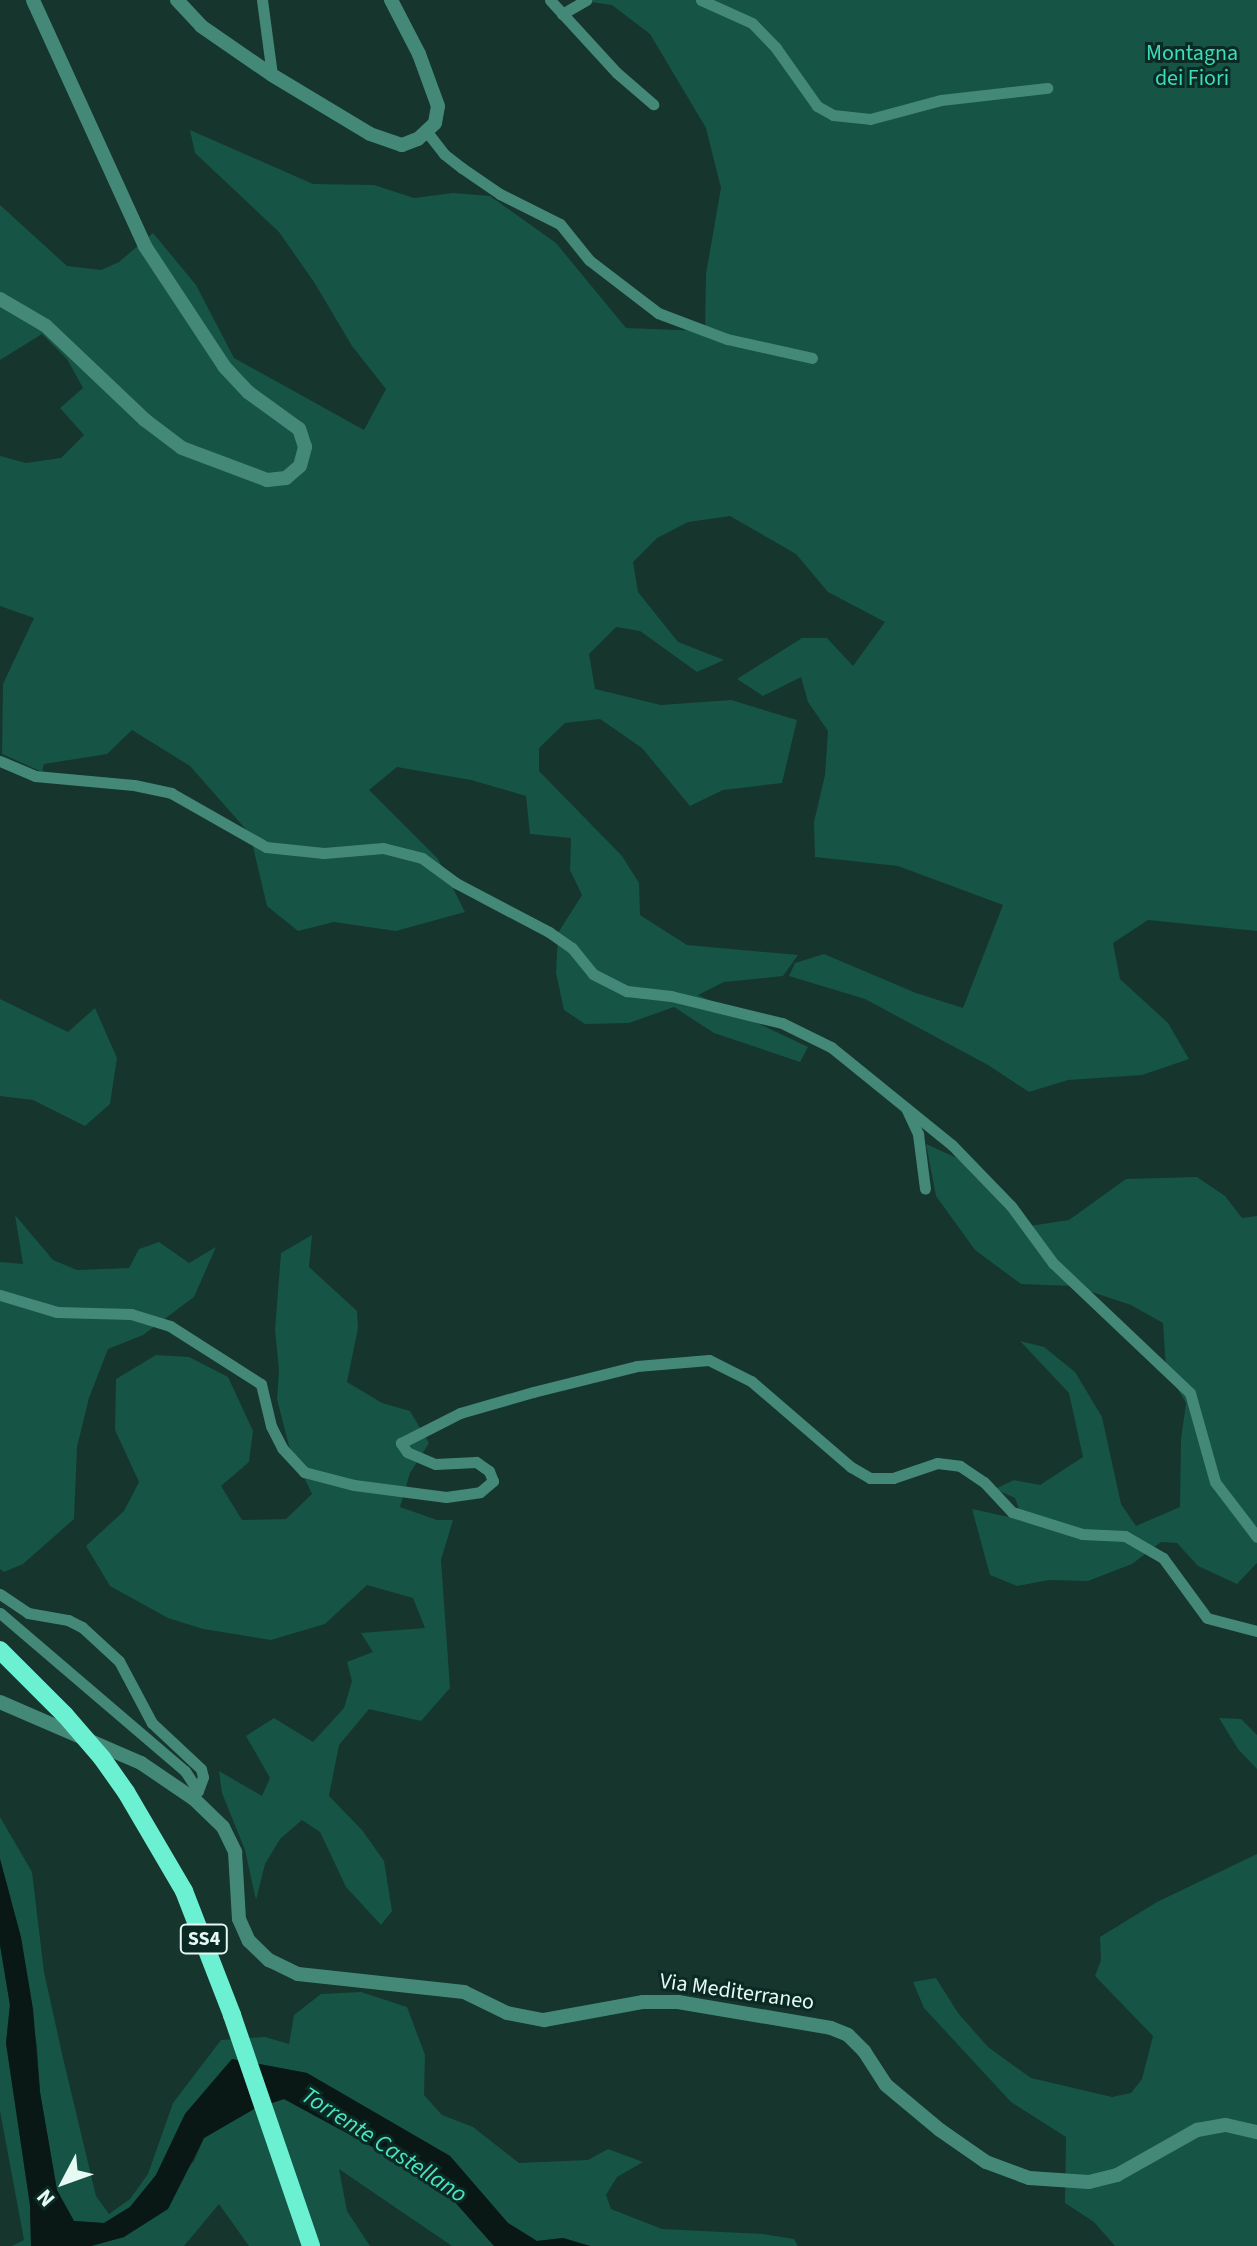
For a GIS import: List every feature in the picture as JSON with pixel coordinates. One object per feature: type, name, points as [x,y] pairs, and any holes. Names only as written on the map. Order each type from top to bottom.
[{"type":"highway","name":"SS4","points":[[0,1650],[25,1672],[110,1770],[184,1891],[232,2015],[311,2246]]},
{"type":"street","points":[[0,299],[46,326],[145,420],[182,448],[267,480],[286,478],[300,466],[305,447],[299,429],[248,392],[224,366],[145,246],[33,0]]},
{"type":"street","points":[[177,0],[201,26],[272,75],[390,143],[411,143],[427,132],[438,113],[433,88],[391,0]]},
{"type":"street","points":[[262,0],[272,75]]},
{"type":"street","points":[[550,0],[617,73],[653,104]]},
{"type":"street","points":[[562,14],[586,0]]},
{"type":"street","points":[[701,0],[752,23],[776,48],[800,87],[817,106],[833,115],[870,119],[941,100],[1047,88]]},
{"type":"street","points":[[427,132],[444,154],[462,168],[500,194],[560,224],[589,260],[658,313],[727,339],[812,358]]},
{"type":"street","points":[[0,761],[35,776],[134,785],[171,793],[266,847],[324,853],[383,848],[422,858],[456,883],[549,932],[572,948],[593,974],[627,991],[671,996],[782,1023],[831,1047],[952,1145],[1011,1206],[1053,1263],[1190,1393],[1215,1482],[1257,1537]]},
{"type":"street","points":[[904,1105],[918,1134],[925,1189]]},
{"type":"street","points":[[0,1295],[57,1312],[131,1314],[170,1326],[261,1384],[271,1426],[282,1448],[304,1472],[354,1485],[446,1497],[480,1492],[493,1481],[489,1471],[476,1462],[435,1464],[407,1452],[401,1443],[460,1413],[533,1392],[637,1366],[709,1360],[751,1381],[851,1467],[870,1478],[893,1478],[937,1463],[960,1466],[984,1482],[1012,1512],[1082,1534],[1125,1536],[1163,1558],[1207,1618],[1257,1631]]},
{"type":"street","points":[[0,1594],[28,1613],[68,1620],[82,1627],[125,1667],[152,1723],[201,1769],[203,1777],[197,1794],[125,1718],[0,1613]]},
{"type":"street","name":"Via Mediterraneo","points":[[0,1702],[141,1763],[197,1794],[223,1827],[235,1852],[239,1919],[249,1941],[269,1960],[298,1974],[464,1992],[507,2013],[544,2020],[643,2002],[678,2002],[831,2028],[848,2035],[864,2051],[886,2085],[940,2130],[986,2162],[1029,2178],[1089,2182],[1117,2175],[1197,2130],[1226,2125],[1257,2132]]},
{"type":"green space","name":"Montagna dei Fiori","points":[[577,0],[1257,0],[1257,931],[1148,920],[1113,943],[1120,979],[1168,1023],[1189,1059],[1142,1075],[1068,1080],[1029,1092],[988,1065],[865,999],[789,976],[795,963],[824,954],[916,993],[963,1008],[1003,905],[898,866],[815,857],[814,822],[825,775],[828,731],[808,702],[801,677],[763,696],[737,679],[802,638],[827,638],[853,666],[885,622],[828,592],[796,554],[730,516],[688,522],[657,538],[633,562],[638,592],[678,642],[724,660],[697,672],[640,631],[616,627],[589,654],[595,689],[661,705],[731,700],[797,720],[782,783],[723,790],[690,806],[642,748],[600,719],[565,723],[539,748],[539,771],[622,856],[639,883],[640,915],[687,945],[798,955],[783,976],[724,982],[698,995],[808,1047],[800,1062],[714,1033],[674,1007],[629,1023],[585,1024],[564,1010],[556,973],[558,933],[582,895],[570,870],[571,838],[530,834],[526,796],[471,780],[397,767],[369,790],[438,859],[465,912],[396,931],[334,922],[298,931],[267,906],[250,834],[190,766],[132,730],[107,754],[44,764],[42,772],[2,754],[3,684],[34,618],[0,606],[0,456],[26,463],[61,458],[84,435],[60,408],[83,388],[67,359],[42,334],[0,360],[0,205],[67,266],[101,270],[119,262],[153,233],[196,285],[234,358],[364,430],[386,389],[352,346],[314,282],[279,232],[195,153],[190,130],[313,184],[374,185],[414,198],[453,193],[490,196],[556,243],[626,328],[705,331],[706,274],[721,188],[706,128],[650,34],[612,5]]},
{"type":"green space","points":[[0,999],[68,1032],[95,1008],[117,1058],[110,1104],[85,1126],[33,1100],[0,1096]]},
{"type":"green space","points":[[926,1144],[957,1158],[1023,1227],[1069,1220],[1126,1179],[1197,1177],[1225,1196],[1242,1218],[1257,1216],[1257,1563],[1237,1584],[1198,1566],[1177,1543],[1161,1542],[1132,1564],[1088,1581],[1049,1580],[1017,1586],[990,1575],[972,1509],[1023,1520],[1015,1498],[995,1489],[1014,1480],[1040,1485],[1083,1457],[1069,1393],[1020,1341],[1044,1347],[1075,1372],[1102,1417],[1121,1504],[1136,1526],[1180,1507],[1181,1439],[1186,1403],[1166,1369],[1163,1323],[1131,1305],[1074,1286],[1021,1284],[975,1250],[936,1196]]},
{"type":"green space","points":[[15,1215],[53,1260],[77,1270],[129,1268],[139,1249],[159,1242],[189,1263],[216,1247],[194,1297],[143,1335],[108,1349],[89,1398],[77,1447],[74,1519],[23,1564],[4,1572],[0,1569],[0,1262],[23,1264]]},
{"type":"green space","points":[[312,1235],[309,1267],[357,1311],[358,1328],[347,1382],[382,1403],[410,1411],[429,1443],[410,1473],[400,1507],[437,1520],[453,1520],[441,1560],[450,1688],[421,1721],[369,1709],[339,1745],[329,1796],[362,1830],[384,1861],[392,1911],[381,1925],[346,1887],[320,1832],[302,1820],[280,1839],[265,1864],[256,1900],[245,1850],[222,1793],[219,1771],[262,1796],[270,1778],[246,1736],[274,1718],[313,1742],[344,1708],[352,1681],[347,1662],[373,1652],[361,1633],[425,1628],[413,1598],[367,1585],[325,1624],[271,1640],[203,1629],[168,1618],[110,1586],[86,1546],[124,1511],[139,1482],[115,1430],[116,1379],[156,1355],[189,1357],[228,1377],[253,1431],[249,1462],[221,1486],[242,1520],[286,1519],[312,1494],[289,1446],[277,1399],[279,1370],[275,1330],[281,1253]]},
{"type":"green space","points":[[1219,1718],[1241,1719],[1257,1735],[1257,1769],[1238,1749]]},
{"type":"green space","points":[[0,1817],[32,1872],[44,1972],[63,2058],[96,2196],[109,2214],[130,2199],[148,2174],[173,2103],[221,2040],[265,2037],[289,2044],[294,2015],[321,1994],[361,1992],[407,2007],[425,2055],[424,2095],[442,2115],[473,2127],[519,2163],[588,2160],[608,2149],[643,2162],[617,2177],[606,2195],[611,2209],[662,2229],[763,2234],[794,2239],[798,2246],[590,2246],[563,2238],[537,2241],[508,2223],[450,2156],[307,2073],[232,2059],[185,2114],[156,2175],[130,2207],[104,2223],[74,2221],[57,2191],[40,2092],[37,2046],[10,1896],[0,1859]]},
{"type":"green space","points":[[1257,1854],[1257,2246],[1115,2246],[1094,2222],[1065,2203],[1066,2137],[1011,2102],[924,2008],[913,1982],[936,1978],[958,2013],[988,2047],[1031,2078],[1112,2097],[1131,2093],[1142,2079],[1153,2036],[1095,1976],[1101,1960],[1100,1937],[1157,1902]]},
{"type":"green space","points":[[0,1945],[10,2005],[6,2043],[30,2205],[31,2246],[12,2246],[24,2240],[0,2111]]},
{"type":"green space","points":[[284,2099],[391,2157],[454,2201],[494,2246],[452,2246],[339,2169],[347,2211],[370,2246],[249,2246],[219,2204],[184,2246],[91,2246],[124,2237],[194,2161],[204,2138],[254,2109]]},
{"type":"water","name":"Torrente Castellano","points":[[0,1859],[21,1937],[33,2009],[40,2092],[57,2190],[74,2221],[104,2223],[130,2207],[156,2175],[185,2114],[232,2059],[307,2073],[450,2156],[508,2223],[537,2241],[563,2238],[590,2246],[494,2246],[454,2201],[391,2157],[284,2099],[254,2109],[204,2138],[168,2209],[124,2237],[91,2246],[31,2246],[30,2205],[6,2043],[10,2005],[0,1945]]}]
